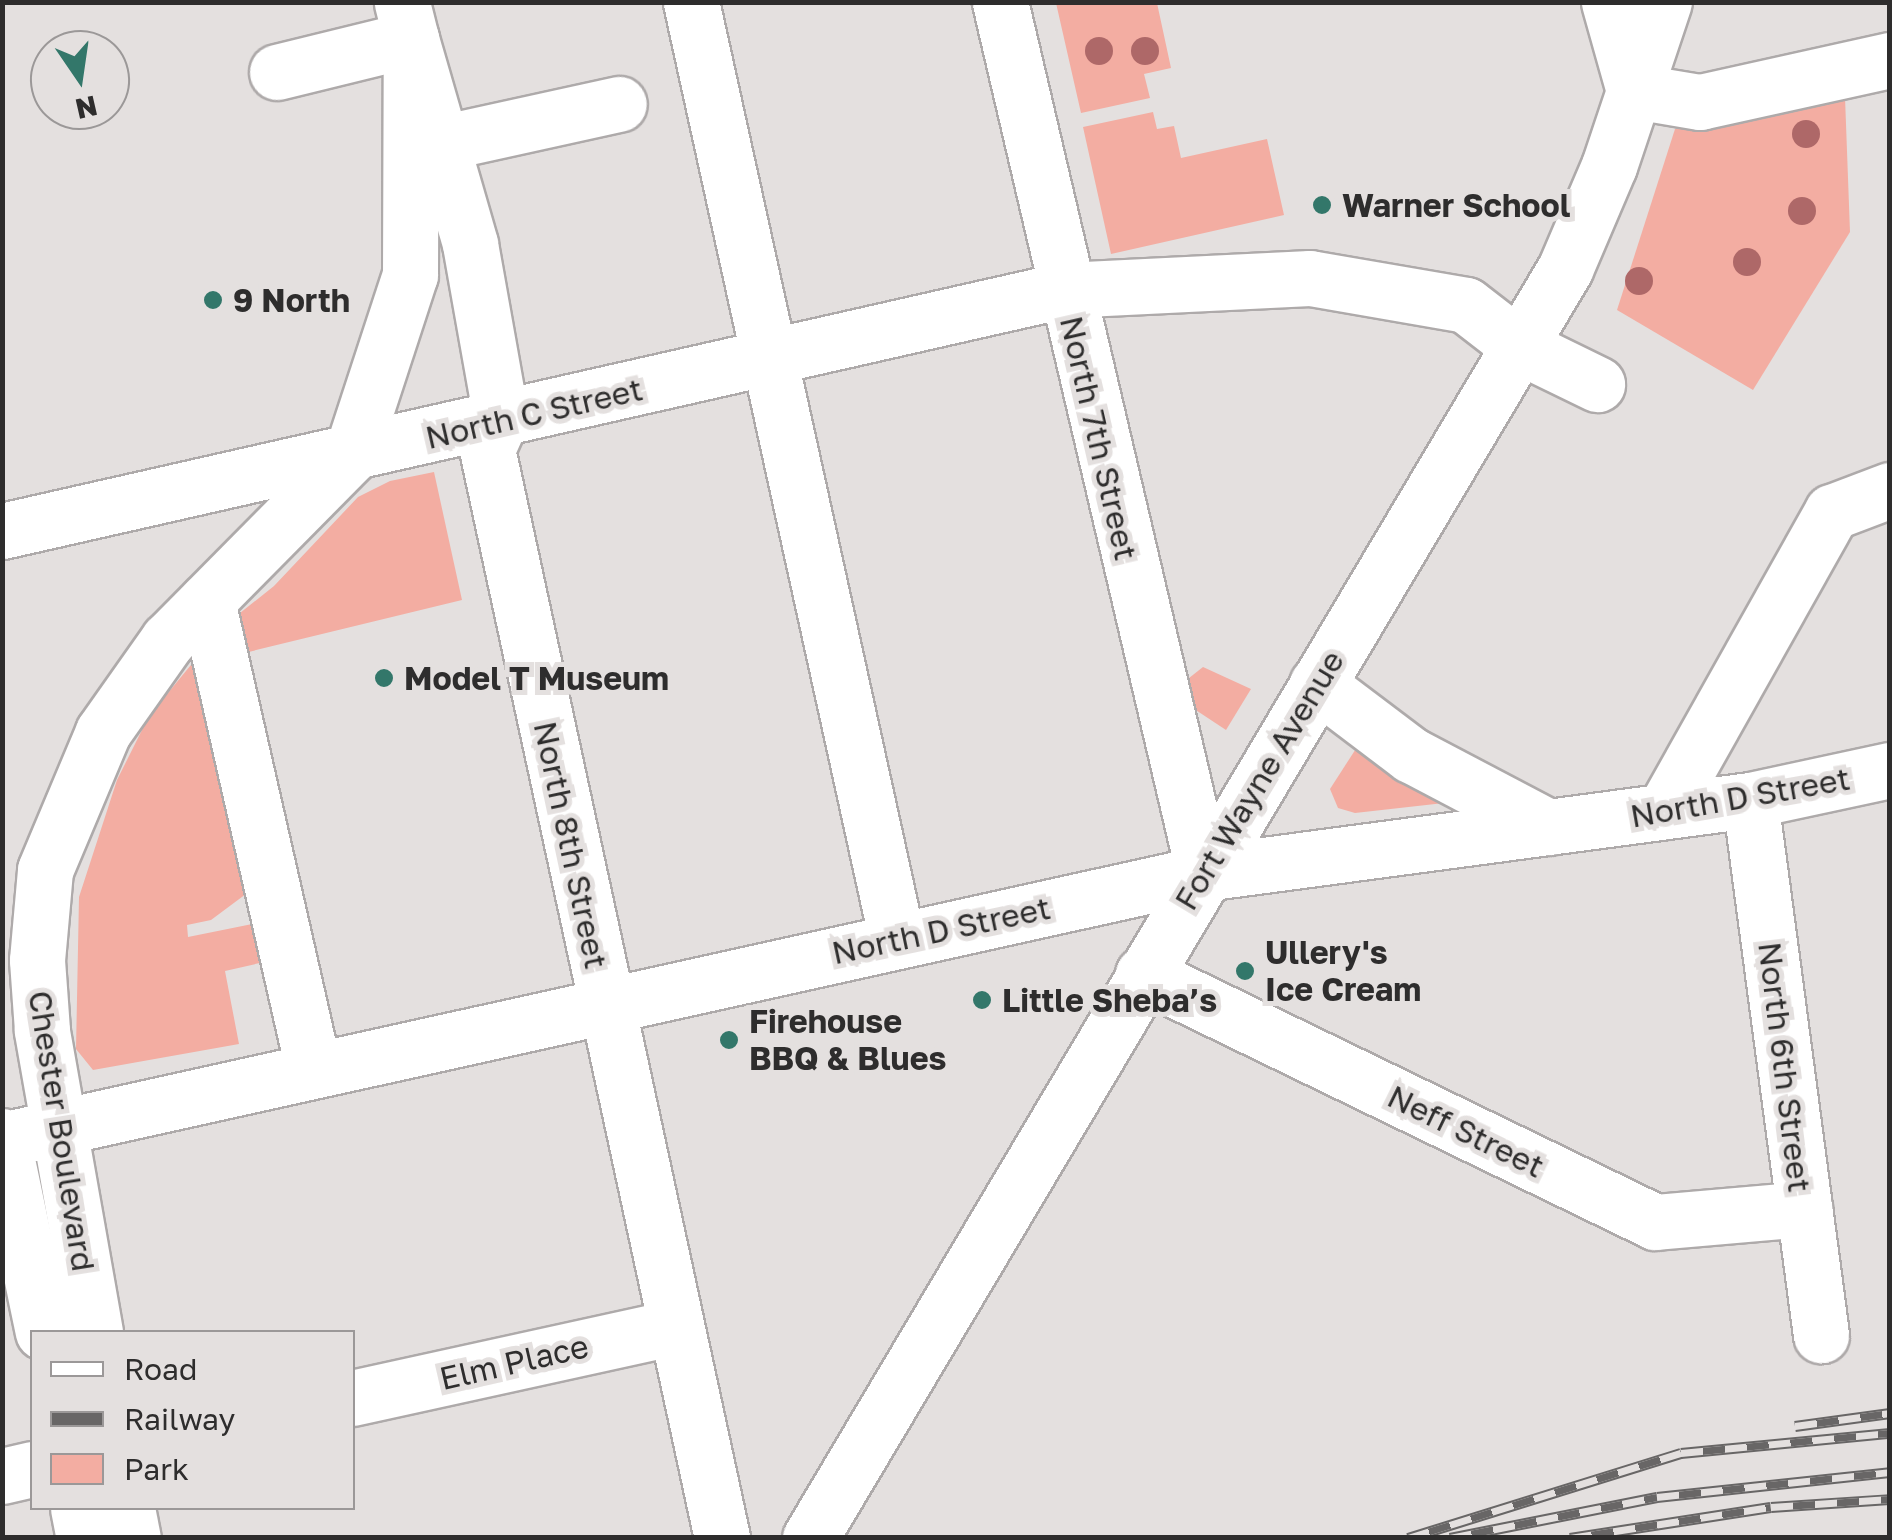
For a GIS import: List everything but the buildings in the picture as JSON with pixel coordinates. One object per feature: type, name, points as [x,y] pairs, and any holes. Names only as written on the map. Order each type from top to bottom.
[{"type":"main road","points":[[692,2],[896,940]]},
{"type":"main road","name":"North 7th Street","points":[[1000,2],[1064,290],[1204,873]]},
{"type":"main road","points":[[1610,2],[1634,91],[1700,102],[1890,60]]},
{"type":"main road","name":"Fort Wayne Avenue","points":[[810,1538],[1565,269],[1664,2]]},
{"type":"main road","points":[[277,72],[406,21],[410,275],[352,455],[207,601],[313,1069]]},
{"type":"main road","name":"North 8th Street","points":[[406,21],[470,244],[500,418],[487,449],[722,1538]]},
{"type":"main road","points":[[440,142],[620,104]]},
{"type":"main road","name":"North C Street","points":[[2,530],[352,455],[1064,290],[1310,278],[1466,304],[1519,346],[1597,384]]},
{"type":"main road","points":[[1664,812],[1832,512],[1890,490]]},
{"type":"main road","name":"Chester Boulevard","points":[[94,1330],[56,1129],[37,960],[44,870],[103,732],[168,640],[207,601]]},
{"type":"main road","points":[[1317,684],[1411,755],[1548,827]]},
{"type":"main road","name":"North D Street","points":[[3,1139],[1204,873],[1750,800],[1890,770]]},
{"type":"main road","name":"North 6th Street","points":[[1750,800],[1821,1334]]},
{"type":"main road","name":"Neff Street","points":[[1143,974],[1655,1222],[1804,1208]]},
{"type":"main road","name":"Chester Boulevard","points":[[3,1139],[42,1330]]},
{"type":"main road","name":"Elm Place","points":[[355,1397],[675,1327]]},
{"type":"main road","points":[[2,1476],[30,1469]]},
{"type":"main road","points":[[78,1510],[84,1538]]},
{"type":"main road","points":[[127,1510],[133,1538]]},
{"type":"green space","points":[[1056,3],[1157,3],[1171,68],[1144,74],[1150,98],[1081,113]]},
{"type":"green space","points":[[1845,97],[1850,232],[1753,390],[1617,310],[1675,129]]},
{"type":"green space","points":[[1153,112],[1157,129],[1174,126],[1181,158],[1267,139],[1284,215],[1111,254],[1083,127]]},
{"type":"green space","points":[[434,472],[462,600],[236,655],[230,621],[274,586],[358,497],[390,481]]},
{"type":"green space","points":[[195,660],[254,888],[211,920],[187,925],[188,937],[262,922],[273,960],[225,971],[239,1044],[93,1070],[76,1049],[79,897],[117,780],[149,716]]},
{"type":"green space","points":[[1203,667],[1251,689],[1226,730],[1170,693]]},
{"type":"green space","points":[[1359,744],[1453,802],[1355,813],[1338,808],[1330,789]]},
{"type":"railway","points":[[1795,1426],[1890,1413]]},
{"type":"railway","points":[[1408,1538],[1681,1453],[1890,1433]]},
{"type":"railway","points":[[1450,1538],[1657,1497],[1890,1472]]},
{"type":"railway","points":[[1570,1538],[1771,1507],[1890,1499]]},
{"type":"place","name":"Warner School","points":[[1322,205]]},
{"type":"place","name":"9 North","points":[[213,300]]},
{"type":"place","name":"Model T Museum","points":[[384,678]]},
{"type":"place","name":"Ullery's Ice Cream","points":[[1245,971]]},
{"type":"place","name":"Little Sheba’s","points":[[982,1000]]},
{"type":"place","name":"Firehouse BBQ & Blues","points":[[729,1040]]}]
